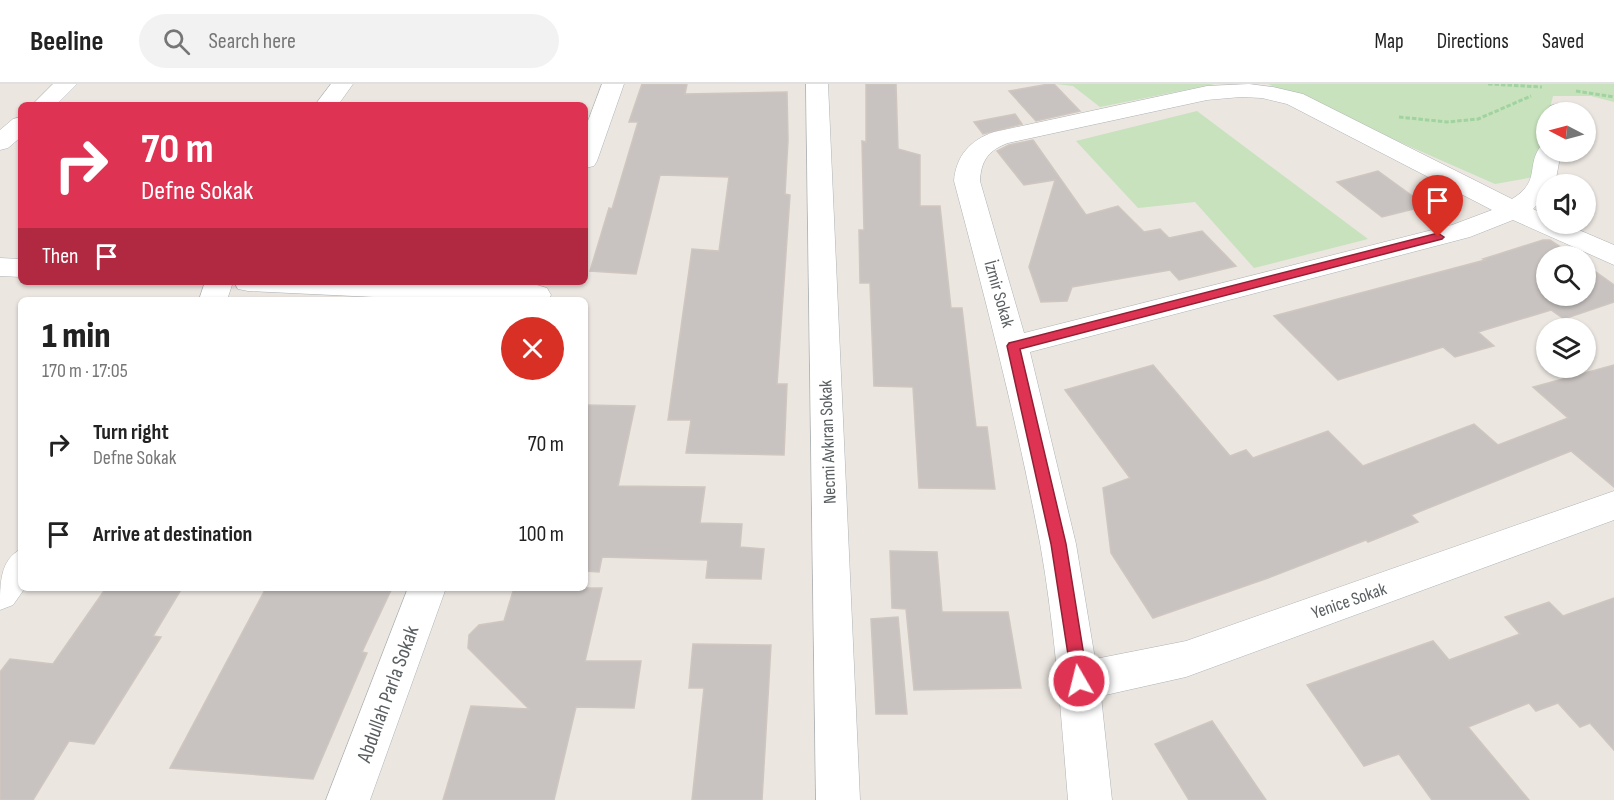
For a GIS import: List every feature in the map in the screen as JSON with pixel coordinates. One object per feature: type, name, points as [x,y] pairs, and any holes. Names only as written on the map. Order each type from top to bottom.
[{"type":"street","points":[[46,102],[66,84]]},
{"type":"street","points":[[328,102],[342,84]]},
{"type":"street","points":[[588,153],[613,84]]},
{"type":"street","name":"Necmi Avkıran Sokak","points":[[817,84],[838,800]]},
{"type":"street","name":"İzmir Sokak","points":[[1090,800],[1079,681],[1058,544],[1014,346],[967,181],[970,160],[976,150],[986,142],[1002,137],[1207,93],[1251,90],[1280,94],[1295,99],[1513,210],[1614,256]]},
{"type":"street","points":[[0,142],[18,127]]},
{"type":"street","points":[[1014,346],[1461,231],[1513,210],[1532,198],[1543,183],[1547,162]]},
{"type":"street","points":[[0,267],[18,268]]},
{"type":"street","points":[[335,285],[538,292]]},
{"type":"street","name":"Yenice Sokak","points":[[1079,681],[1186,659],[1614,506]]},
{"type":"street","points":[[0,593],[18,569]]},
{"type":"street","name":"Abdullah Parla Sokak","points":[[348,800],[426,591]]},
{"type":"path","points":[[1398,117],[1447,122],[1478,119],[1534,95]]},
{"type":"green space","points":[[1056,84],[1215,84],[1100,107],[1073,86]]},
{"type":"green space","points":[[1268,84],[1614,84],[1614,102],[1591,96],[1553,96],[1552,102],[1536,102],[1537,162],[1534,177],[1495,184]]},
{"type":"green space","points":[[1197,111],[1368,239],[1254,268],[1195,202],[1138,208],[1076,141]]},
{"type":"building","points":[[642,84],[687,84],[685,94],[787,92],[788,140],[785,194],[790,195],[777,384],[787,384],[784,455],[686,453],[691,420],[668,420],[692,249],[719,251],[729,177],[660,175],[636,274],[590,271],[609,208],[612,209],[638,122],[629,122]]},
{"type":"building","points":[[866,84],[896,84],[898,149],[920,155],[920,206],[940,206],[951,308],[962,308],[976,427],[987,427],[995,489],[919,488],[913,387],[874,386],[870,283],[860,283],[859,230],[864,230],[862,141],[866,142]]},
{"type":"building","points":[[1054,84],[1080,111],[1036,121],[1009,91]]},
{"type":"building","points":[[1015,114],[1022,124],[983,134],[974,122]]},
{"type":"building","points":[[1033,140],[1086,215],[1118,206],[1144,232],[1160,229],[1169,238],[1202,231],[1236,266],[1179,280],[1170,270],[1072,287],[1067,301],[1041,302],[1029,267],[1055,180],[1024,185],[997,151],[1009,145]]},
{"type":"building","points":[[1378,171],[1426,206],[1382,217],[1337,182]]},
{"type":"building","points":[[1543,240],[1550,240],[1559,246],[1536,246],[1536,306],[1596,306],[1596,272],[1614,285],[1614,302],[1567,318],[1563,318],[1551,310],[1478,332],[1494,346],[1455,357],[1443,347],[1338,380],[1274,316],[1485,260],[1483,259]]},
{"type":"building","points":[[1153,365],[1230,456],[1246,450],[1253,458],[1328,431],[1363,466],[1474,424],[1498,445],[1568,418],[1533,387],[1566,378],[1596,378],[1596,370],[1614,365],[1614,487],[1571,451],[1411,515],[1418,522],[1368,542],[1366,540],[1268,578],[1153,618],[1111,553],[1103,488],[1130,478],[1065,390]]},
{"type":"building","points":[[588,405],[635,406],[618,486],[705,487],[700,523],[742,524],[740,547],[764,549],[761,579],[706,578],[708,560],[602,557],[599,572],[588,571]]},
{"type":"building","points":[[890,551],[937,552],[942,612],[1008,612],[1021,688],[914,690],[906,609],[892,608]]},
{"type":"building","points":[[588,588],[602,588],[585,661],[641,661],[634,708],[576,707],[554,800],[443,800],[471,706],[529,709],[468,648],[469,635],[479,625],[504,621],[513,591],[588,591]]},
{"type":"building","points":[[104,591],[180,591],[153,636],[161,637],[94,744],[69,741],[33,800],[0,800],[0,672],[10,659],[53,664]]},
{"type":"building","points":[[264,591],[391,591],[362,652],[367,653],[313,779],[170,768]]},
{"type":"building","points":[[1614,598],[1614,750],[1590,723],[1580,727],[1558,703],[1536,711],[1529,703],[1468,727],[1529,800],[1432,800],[1399,754],[1364,766],[1307,685],[1433,641],[1449,660],[1520,634],[1505,617],[1549,602],[1563,616]]},
{"type":"building","points":[[898,617],[907,714],[876,714],[871,619]]},
{"type":"building","points":[[693,644],[771,645],[762,800],[692,800],[704,688],[689,688]]},
{"type":"building","points":[[1212,721],[1266,800],[1189,800],[1155,744]]},
{"type":"route","points":[[1079,681],[1058,544],[1014,346],[1438,237]]}]
